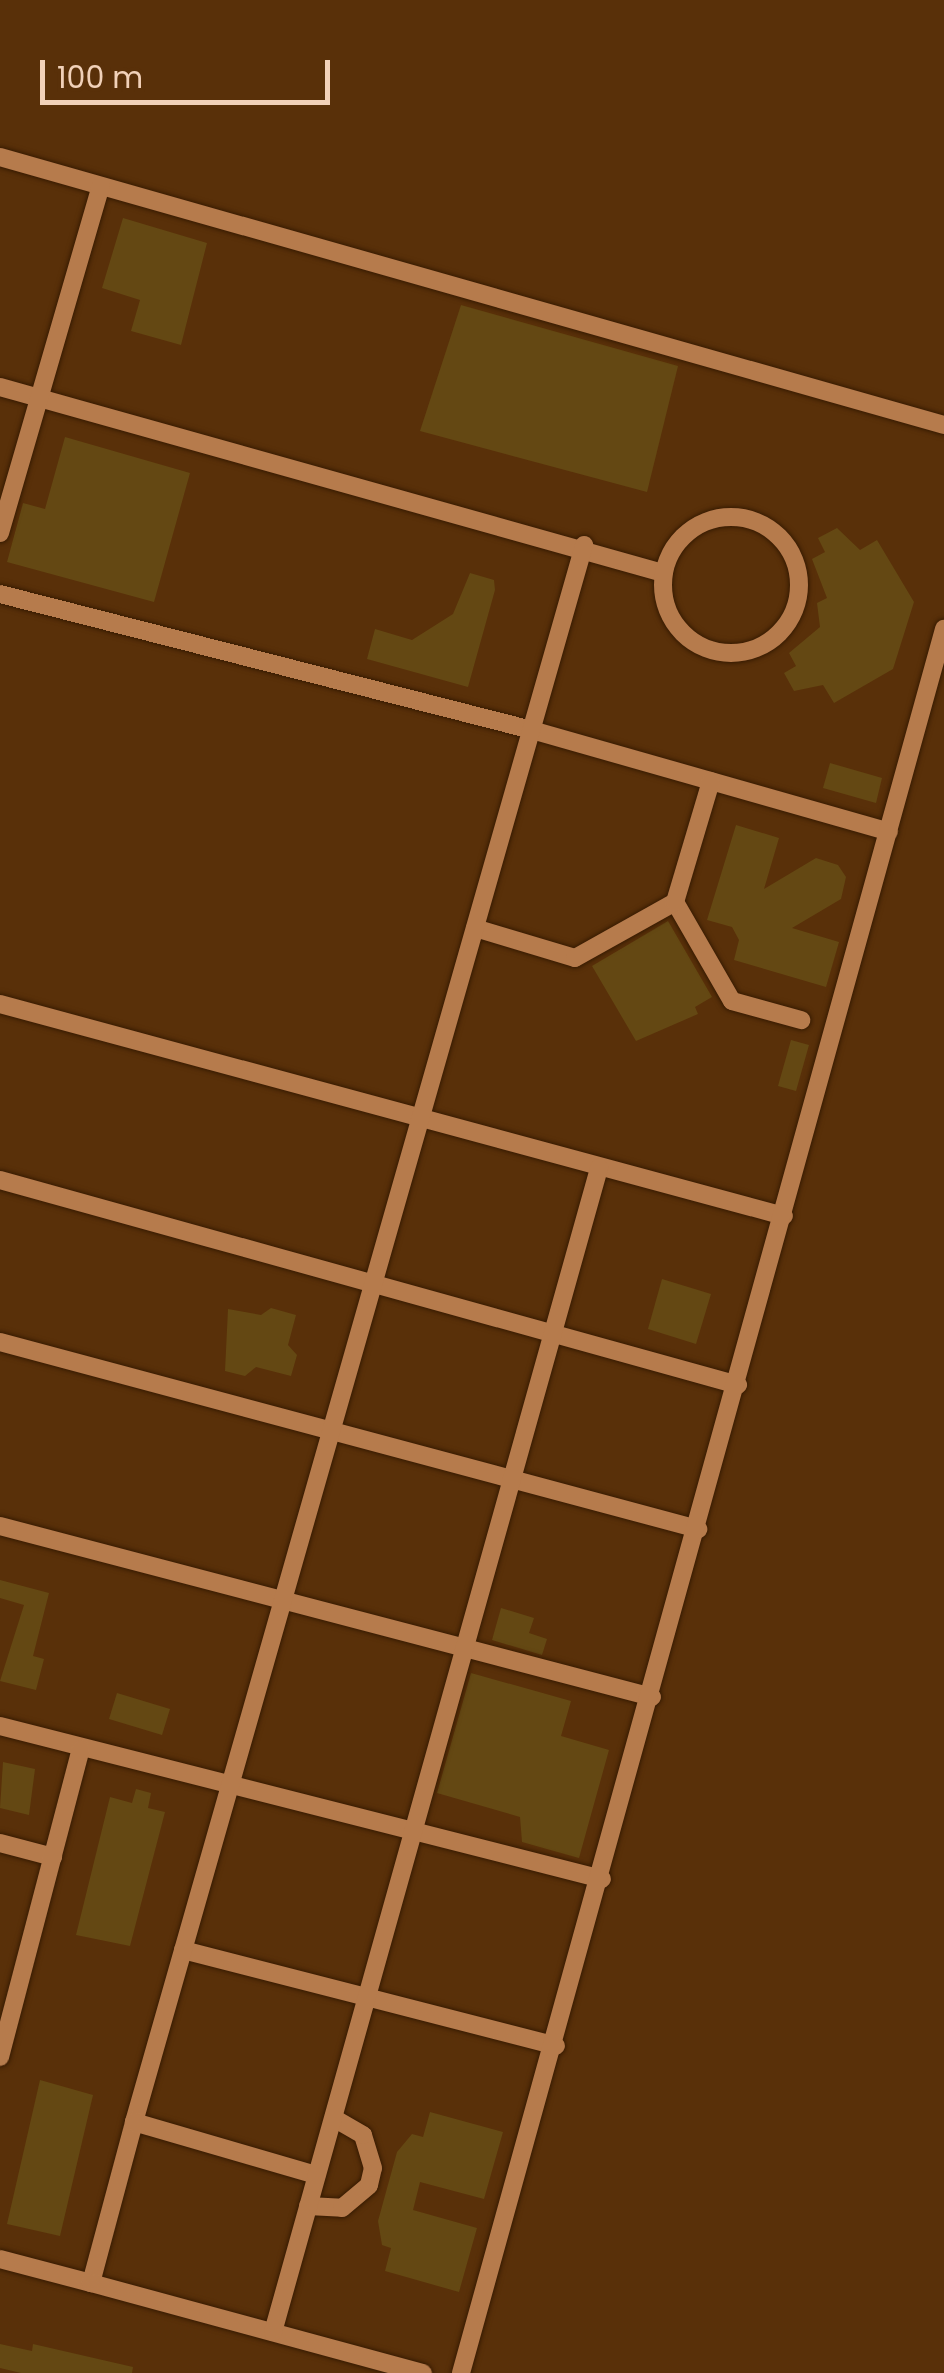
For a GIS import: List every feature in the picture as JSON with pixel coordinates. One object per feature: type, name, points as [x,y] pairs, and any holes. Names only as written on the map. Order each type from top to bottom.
[{"type":"lane","points":[[0,157],[944,425]]},
{"type":"lane","points":[[0,533],[101,186]]},
{"type":"lane","points":[[0,387],[584,545],[663,572]]},
{"type":"lane","points":[[734,516],[766,526],[794,565],[794,613],[774,639],[744,653],[711,651],[674,620],[663,572],[676,542],[702,522],[734,516]]},
{"type":"lane","points":[[91,2282],[584,545]]},
{"type":"lane","points":[[0,594],[532,730],[888,832]]},
{"type":"lane","points":[[460,2373],[556,2046],[944,629]]},
{"type":"lane","points":[[475,928],[575,958],[675,902],[711,781]]},
{"type":"lane","points":[[675,902],[732,1001],[801,1020]]},
{"type":"lane","points":[[0,1004],[419,1122],[784,1216]]},
{"type":"lane","points":[[273,2332],[516,1482],[599,1168]]},
{"type":"lane","points":[[0,1180],[375,1278],[738,1385]]},
{"type":"lane","points":[[0,1342],[330,1434],[698,1529]]},
{"type":"lane","points":[[0,1526],[652,1697]]},
{"type":"lane","points":[[0,1726],[413,1834],[602,1878]]},
{"type":"lane","points":[[0,2057],[81,1748]]},
{"type":"lane","points":[[0,1843],[52,1857]]},
{"type":"lane","points":[[183,1950],[369,1994],[556,2046]]},
{"type":"lane","points":[[0,1975],[20,1980]]},
{"type":"lane","points":[[308,2206],[342,2208],[368,2185],[374,2168],[363,2135],[333,2118]]},
{"type":"lane","points":[[134,2122],[316,2175]]},
{"type":"lane","points":[[0,2259],[422,2373]]},
{"type":"building","points":[[123,218],[207,243],[181,345],[131,331],[140,300],[102,288]]},
{"type":"building","points":[[461,305],[678,366],[647,492],[420,431]]},
{"type":"building","points":[[65,437],[190,473],[154,602],[7,562],[23,503],[45,509]]},
{"type":"building","points":[[837,528],[860,550],[877,540],[914,602],[893,669],[834,703],[823,685],[794,691],[784,673],[796,666],[789,653],[820,627],[817,603],[827,598],[812,559],[825,552],[818,538]]},
{"type":"building","points":[[470,573],[494,580],[495,590],[468,687],[367,659],[375,629],[412,640],[453,614]]},
{"type":"building","points":[[830,763],[882,778],[876,803],[823,788]]},
{"type":"building","points":[[736,825],[779,838],[764,889],[816,858],[838,865],[846,877],[841,899],[792,928],[839,942],[826,987],[734,960],[739,940],[732,927],[707,920]]},
{"type":"building","points":[[668,921],[712,997],[695,1007],[698,1014],[636,1041],[592,966]]},
{"type":"building","points":[[791,1040],[809,1045],[796,1091],[778,1086]]},
{"type":"building","points":[[662,1279],[711,1294],[696,1344],[648,1329]]},
{"type":"building","points":[[271,1308],[296,1315],[288,1345],[297,1355],[291,1376],[256,1367],[245,1376],[225,1371],[228,1309],[261,1315]]},
{"type":"building","points":[[0,1580],[49,1593],[33,1656],[44,1659],[36,1690],[0,1681],[24,1605],[0,1598]]},
{"type":"building","points":[[501,1608],[534,1618],[529,1633],[547,1639],[542,1655],[492,1640]]},
{"type":"building","points":[[471,1673],[571,1701],[561,1736],[609,1750],[579,1858],[522,1842],[520,1817],[437,1793]]},
{"type":"building","points":[[117,1693],[170,1709],[162,1735],[109,1719]]},
{"type":"building","points":[[3,1762],[35,1769],[29,1815],[0,1808]]},
{"type":"building","points":[[136,1789],[151,1793],[148,1808],[165,1812],[130,1946],[76,1935],[110,1797],[132,1803]]},
{"type":"building","points":[[40,2080],[93,2095],[60,2236],[7,2224]]},
{"type":"building","points":[[430,2112],[503,2132],[484,2199],[420,2182],[413,2210],[477,2228],[459,2292],[385,2271],[391,2248],[382,2245],[378,2221],[397,2152],[412,2134],[423,2137]]},
{"type":"building","points":[[0,2344],[32,2351],[33,2344],[133,2367],[132,2373],[21,2373],[0,2368]]}]
